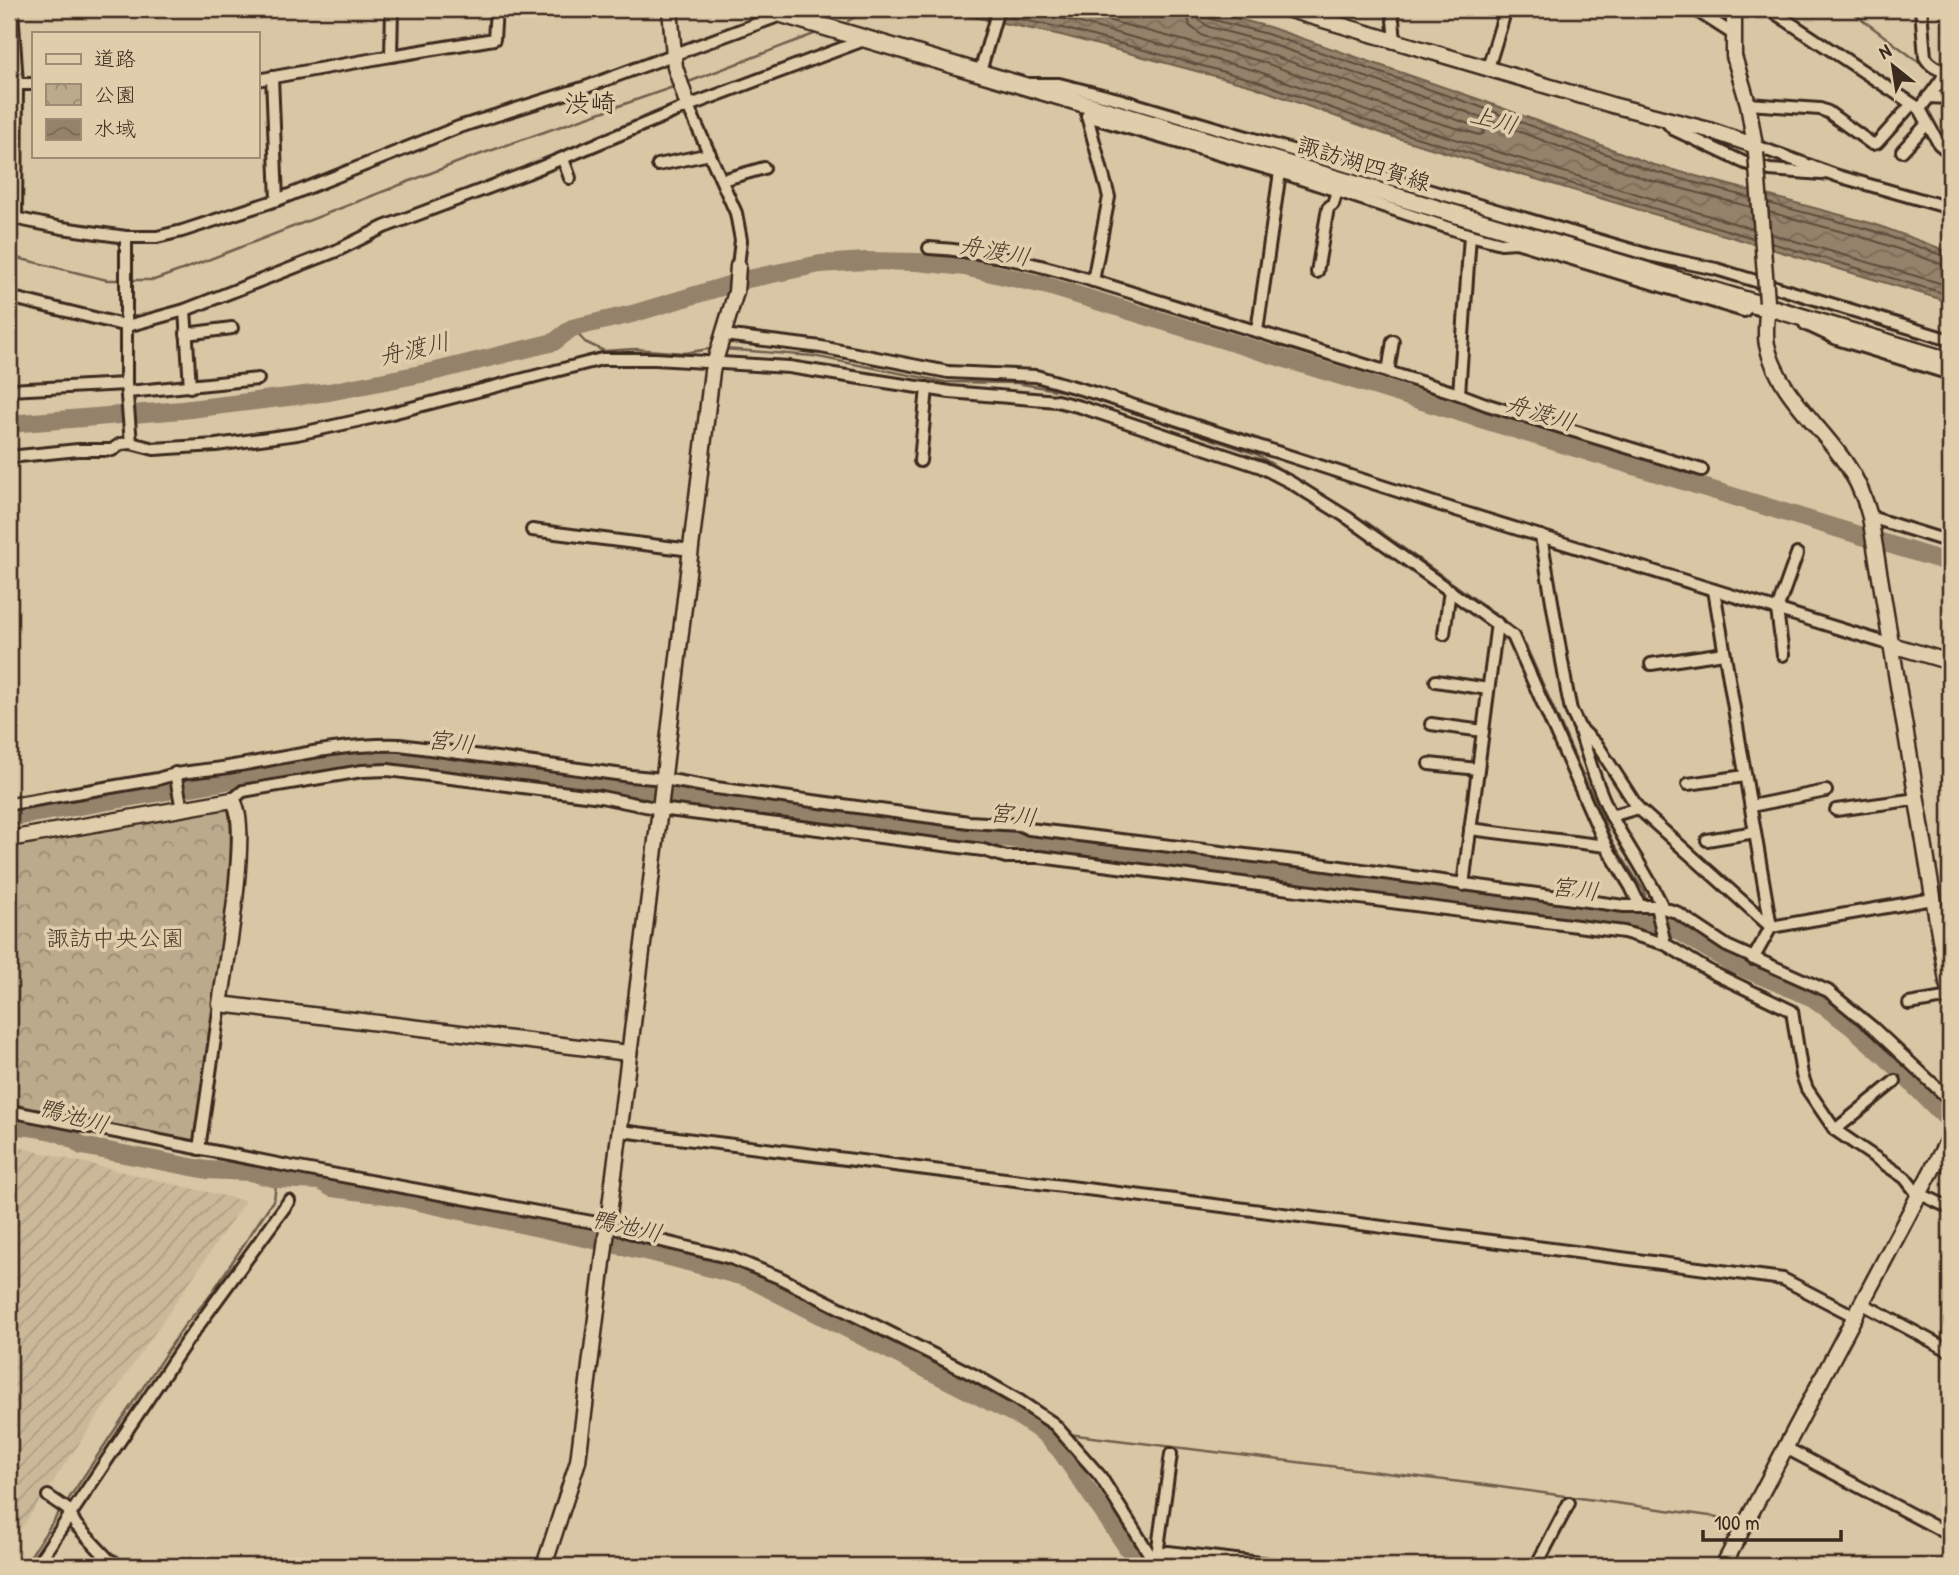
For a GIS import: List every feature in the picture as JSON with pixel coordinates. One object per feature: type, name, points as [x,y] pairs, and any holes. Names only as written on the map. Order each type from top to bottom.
[{"type":"main road","name":"諏訪湖四賀線","points":[[765,9],[981,69],[1023,85],[1950,361]]},
{"type":"street","points":[[12,9],[17,84],[13,218],[126,237],[157,237],[182,231],[276,200],[459,127],[586,87],[782,14]]},
{"type":"street","points":[[391,56],[392,9]]},
{"type":"street","points":[[259,80],[494,39],[496,9]]},
{"type":"street","points":[[544,1566],[578,1461],[621,1131],[714,362],[736,292],[741,240],[736,213],[688,106],[674,55],[670,9]]},
{"type":"street","points":[[981,69],[998,9]]},
{"type":"street","points":[[1286,9],[1664,119],[1838,176],[1950,208]]},
{"type":"street","points":[[1392,9],[1395,41]]},
{"type":"street","points":[[1488,68],[1506,9]]},
{"type":"street","points":[[1694,9],[1733,34]]},
{"type":"street","points":[[1734,9],[1734,56],[1748,104],[1756,149],[1767,344],[1773,363],[1786,386],[1840,454],[1865,499],[1892,645],[1950,998],[1909,1004]]},
{"type":"street","points":[[1769,9],[1915,107],[1939,144],[1950,153]]},
{"type":"street","points":[[1748,104],[1820,109],[1872,144],[1877,143],[1928,97],[1947,71],[1933,66],[1924,57],[1921,9]]},
{"type":"street","points":[[9,297],[127,326],[185,310],[336,251],[384,227],[563,159],[688,106],[866,39]]},
{"type":"street","points":[[272,77],[276,200]]},
{"type":"street","points":[[17,84],[32,84]]},
{"type":"street","points":[[1023,85],[1059,84],[1106,96],[1677,263],[1716,269],[1950,341]]},
{"type":"street","points":[[1928,97],[1950,98]]},
{"type":"street","points":[[1093,281],[1109,197],[1087,116],[1280,172],[1470,235],[1501,243],[1516,242],[1744,311],[1749,306],[1767,307]]},
{"type":"street","points":[[1664,119],[1673,129],[1745,163],[1770,170],[1838,176]]},
{"type":"street","points":[[1902,151],[1927,124]]},
{"type":"street","points":[[658,164],[710,154]]},
{"type":"street","points":[[563,159],[570,178]]},
{"type":"street","points":[[722,180],[764,168]]},
{"type":"street","points":[[1256,331],[1280,172]]},
{"type":"street","points":[[1317,272],[1328,208],[1333,204],[1337,191]]},
{"type":"street","points":[[1459,394],[1470,235]]},
{"type":"street","points":[[126,237],[130,440]]},
{"type":"street","points":[[929,248],[953,249],[1006,259],[1093,281],[1702,470]]},
{"type":"street","points":[[185,310],[190,387]]},
{"type":"street","points":[[1792,314],[1799,321],[1837,340],[1950,374]]},
{"type":"street","points":[[187,334],[232,328]]},
{"type":"street","points":[[724,335],[821,347],[948,372],[1036,376],[1950,663]]},
{"type":"street","points":[[1388,372],[1392,341]]},
{"type":"street","points":[[9,457],[78,450],[112,450],[130,440],[153,449],[216,445],[297,434],[384,415],[603,359],[714,362],[825,371],[927,388],[1057,401],[1261,467],[1348,518],[1513,636],[1606,846],[1632,887],[1640,906]]},
{"type":"street","points":[[9,390],[127,391],[258,379]]},
{"type":"street","points":[[920,461],[927,388]]},
{"type":"street","points":[[1870,521],[1950,542]]},
{"type":"street","points":[[532,530],[691,550]]},
{"type":"street","points":[[1541,536],[1571,710],[1579,727],[1591,770],[1611,816],[1654,887],[1665,940]]},
{"type":"street","points":[[1783,655],[1777,610],[1797,554]]},
{"type":"street","points":[[1444,634],[1450,590]]},
{"type":"street","points":[[1714,590],[1771,927],[1753,959]]},
{"type":"street","points":[[1463,885],[1497,623]]},
{"type":"street","points":[[1651,664],[1724,653]]},
{"type":"street","points":[[1436,681],[1488,689]]},
{"type":"street","points":[[1431,724],[1483,731]]},
{"type":"street","points":[[1579,727],[1598,746],[1638,808],[1771,927]]},
{"type":"street","points":[[11,804],[366,744],[412,746],[828,804],[1020,825],[1463,885],[1659,908],[1676,912],[1700,930],[1753,959],[1828,991],[1872,1027],[1950,1101]]},
{"type":"street","points":[[1429,764],[1478,769]]},
{"type":"street","points":[[9,839],[181,805],[232,800],[243,791],[362,771],[388,770],[983,850],[1006,857],[1040,857],[1624,932],[1665,940],[1711,972],[1792,1011],[1802,1075],[1807,1089],[1835,1130],[1905,1178],[1922,1194],[1950,1208]]},
{"type":"street","points":[[175,775],[181,805]]},
{"type":"street","points":[[1688,784],[1745,776]]},
{"type":"street","points":[[1751,806],[1826,792]]},
{"type":"street","points":[[1836,810],[1917,799]]},
{"type":"street","points":[[199,1149],[240,850],[238,808],[232,800]]},
{"type":"street","points":[[1611,816],[1638,808]]},
{"type":"street","points":[[1470,830],[1606,846]]},
{"type":"street","points":[[1707,840],[1755,832]]},
{"type":"street","points":[[1771,927],[1933,899]]},
{"type":"street","points":[[220,1004],[629,1053]]},
{"type":"street","points":[[1835,1130],[1895,1081]]},
{"type":"street","points":[[9,1111],[608,1226],[716,1253],[778,1276],[976,1376],[1054,1424],[1100,1476],[1153,1562]]},
{"type":"street","points":[[621,1131],[1783,1279],[1856,1317]]},
{"type":"street","points":[[1723,1566],[1922,1194],[1950,1136]]},
{"type":"street","points":[[36,1566],[184,1345],[289,1201]]},
{"type":"street","points":[[1863,1304],[1950,1351]]},
{"type":"street","points":[[1786,1448],[1950,1535]]},
{"type":"street","points":[[1153,1562],[1171,1454]]},
{"type":"street","points":[[48,1496],[69,1513],[76,1525],[108,1559],[121,1566]]},
{"type":"street","points":[[1536,1566],[1569,1503]]},
{"type":"street","points":[[1153,1562],[1168,1552],[1237,1564],[1286,1566]]},
{"type":"shaded area","points":[[9,1145],[245,1201],[9,1546]]},
{"type":"green space","name":"諏訪中央公園","points":[[227,806],[231,810],[232,844],[227,911],[197,1140],[185,1143],[9,1103],[9,845]]},
{"type":"water","name":"上川","points":[[934,9],[1200,9],[1269,27],[1481,100],[1651,164],[1874,224],[1950,252],[1950,302],[1387,135],[1252,86],[1061,35]]},
{"type":"waterway","points":[[848,21],[868,9]]},
{"type":"waterway","points":[[1848,9],[1936,75]]},
{"type":"waterway","points":[[686,83],[814,34]]},
{"type":"waterway","points":[[130,280],[154,280],[464,160],[676,86]]},
{"type":"waterway","points":[[9,256],[107,280],[123,280]]},
{"type":"waterway","name":"舟渡川","points":[[9,424],[182,410],[329,392],[436,371],[554,342],[572,328],[632,314],[748,279],[820,264],[918,262],[965,267],[1048,286],[1950,563]]},
{"type":"waterway","points":[[572,328],[585,342],[604,351],[635,349],[685,353],[714,348]]},
{"type":"waterway","points":[[724,349],[813,356],[945,382],[1017,383],[1078,394],[1256,454],[1368,523],[1507,622],[1526,646],[1613,843],[1644,891],[1647,904]]},
{"type":"waterway","name":"宮川","points":[[9,818],[367,757],[392,758],[1646,922],[1679,931],[1731,963],[1813,998],[1885,1056],[1950,1122]]},
{"type":"waterway","points":[[1646,911],[1646,922]]},
{"type":"waterway","name":"鴨池川","points":[[9,1125],[57,1132],[82,1146],[207,1170],[250,1172],[277,1179],[320,1181],[332,1188],[387,1195],[658,1254],[748,1278],[1020,1417],[1045,1434],[1060,1450],[1140,1566]]},
{"type":"waterway","points":[[66,1503],[184,1326],[209,1297],[274,1199],[277,1179]]},
{"type":"waterway","points":[[1045,1434],[1055,1432]]},
{"type":"waterway","points":[[1068,1434],[1485,1485],[1739,1520]]},
{"type":"waterway","points":[[24,1566],[62,1508]]},
{"type":"district","name":"渋崎","points":[[590,102]]}]
